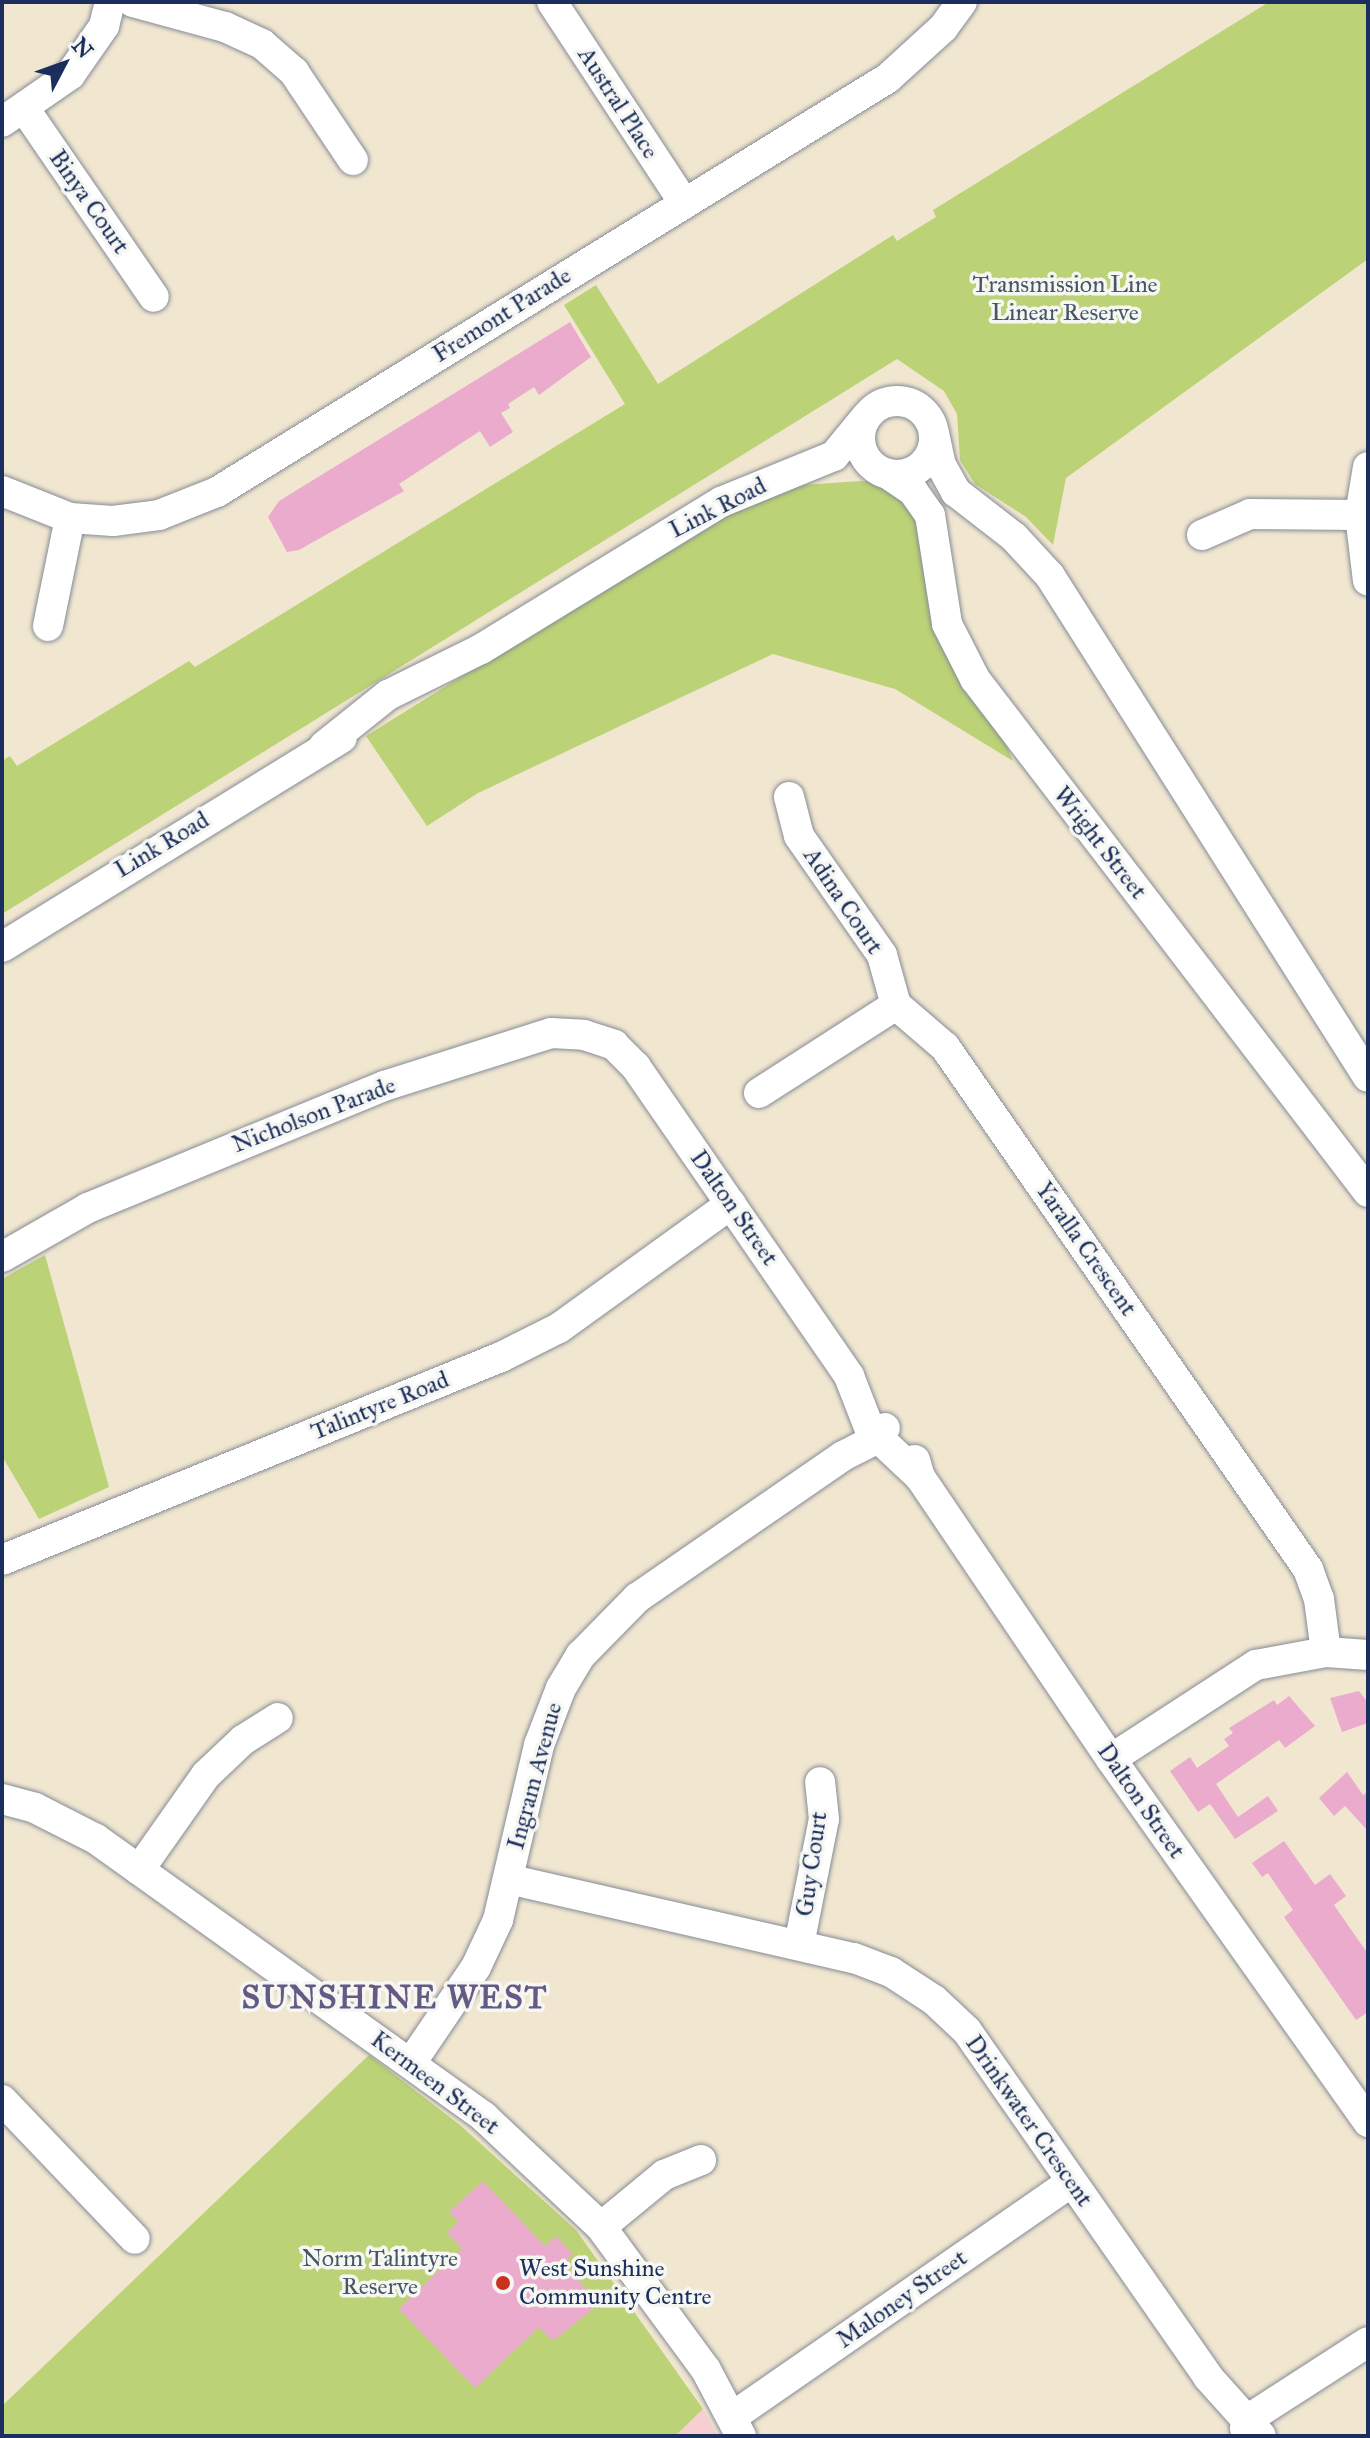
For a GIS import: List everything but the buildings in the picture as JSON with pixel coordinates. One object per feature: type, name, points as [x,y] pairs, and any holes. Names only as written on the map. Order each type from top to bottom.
[{"type":"street","points":[[13,115],[70,75],[89,52],[110,2]]},
{"type":"street","points":[[133,2],[225,27],[262,44],[294,72],[353,160]]},
{"type":"street","name":"Austral Place","points":[[552,2],[684,203]]},
{"type":"street","name":"Fremont Parade","points":[[2,491],[70,518],[113,521],[159,515],[217,492],[888,78],[943,28],[962,2]]},
{"type":"street","name":"Binya Court","points":[[13,115],[154,297]]},
{"type":"street","points":[[934,433],[932,451],[922,466],[906,474],[886,474],[862,449],[866,417],[882,404],[902,401],[921,409],[934,433],[941,465],[956,492],[1022,544],[1061,593],[1368,1077]]},
{"type":"street","name":"Link Road","points":[[2,947],[324,746],[388,695],[481,649],[721,502],[794,474],[840,451],[866,417]]},
{"type":"street","points":[[1368,467],[1360,515],[1368,581]]},
{"type":"street","name":"Link Road","points":[[794,474],[886,474]]},
{"type":"street","name":"Wright Street","points":[[886,474],[913,491],[930,515],[947,624],[975,679],[1368,1192]]},
{"type":"street","points":[[1202,535],[1250,514],[1360,515]]},
{"type":"street","points":[[48,626],[70,518]]},
{"type":"street","name":"Adina Court","points":[[789,797],[799,836],[882,955],[896,1005]]},
{"type":"street","points":[[759,1093],[896,1005]]},
{"type":"street","name":"Yaralla Crescent","points":[[896,1005],[945,1047],[1290,1540],[1319,1599],[1326,1652]]},
{"type":"street","name":"Nicholson Parade","points":[[10,1248],[160,1177],[384,1086],[551,1033],[584,1035],[614,1045]]},
{"type":"street","name":"Dalton Street","points":[[614,1045],[636,1067],[849,1376],[877,1432],[920,1477],[1111,1759],[1368,2122]]},
{"type":"street","name":"Talintyre Road","points":[[2,1560],[501,1357],[559,1328],[731,1204]]},
{"type":"street","name":"Ingram Avenue","points":[[411,2063],[476,1967],[498,1920],[539,1745],[561,1688],[581,1655],[637,1598],[877,1432]]},
{"type":"street","points":[[1111,1759],[1256,1665],[1326,1652],[1368,1655]]},
{"type":"street","points":[[139,1870],[206,1775],[243,1740],[278,1718]]},
{"type":"street","name":"Guy Court","points":[[799,1945],[824,1819],[820,1782]]},
{"type":"street","name":"Kermeen Street","points":[[2,1799],[35,1808],[96,1839],[484,2117],[601,2227],[655,2295],[737,2426]]},
{"type":"street","name":"Drinkwater Crescent","points":[[508,1879],[799,1945],[891,1972],[934,2000],[967,2031],[1208,2377],[1252,2429]]},
{"type":"street","points":[[2,2100],[135,2239]]},
{"type":"street","points":[[601,2227],[664,2175],[701,2160]]},
{"type":"street","name":"Maloney Street","points":[[737,2426],[1072,2182]]},
{"type":"street","points":[[1252,2429],[1302,2388],[1368,2342]]},
{"type":"shaded area","points":[[703,2409],[718,2436],[675,2436]]},
{"type":"green space","name":"Transmission Line Linear Reserve","points":[[1269,2],[1368,2],[1368,259],[1066,478],[1053,545],[1026,517],[975,484],[960,460],[957,414],[944,391],[897,359],[2,914],[2,761],[10,756],[17,766],[189,661],[195,667],[625,404],[564,305],[596,285],[658,384],[893,235],[897,241],[936,217],[933,210]]},
{"type":"green space","points":[[881,482],[911,506],[1013,761],[895,689],[773,654],[478,793],[427,826],[366,736],[719,516],[802,485]]},
{"type":"green space","points":[[45,1255],[109,1487],[39,1519],[2,1456],[2,1279]]},
{"type":"green space","name":"Norm Talintyre Reserve","points":[[369,2055],[460,2125],[576,2230],[703,2409],[675,2436],[2,2436],[2,2406]]},
{"type":"place","name":"West Sunshine Community Centre","points":[[503,2283]]},
{"type":"district","name":"SUNSHINE WEST","points":[[395,1998]]}]
